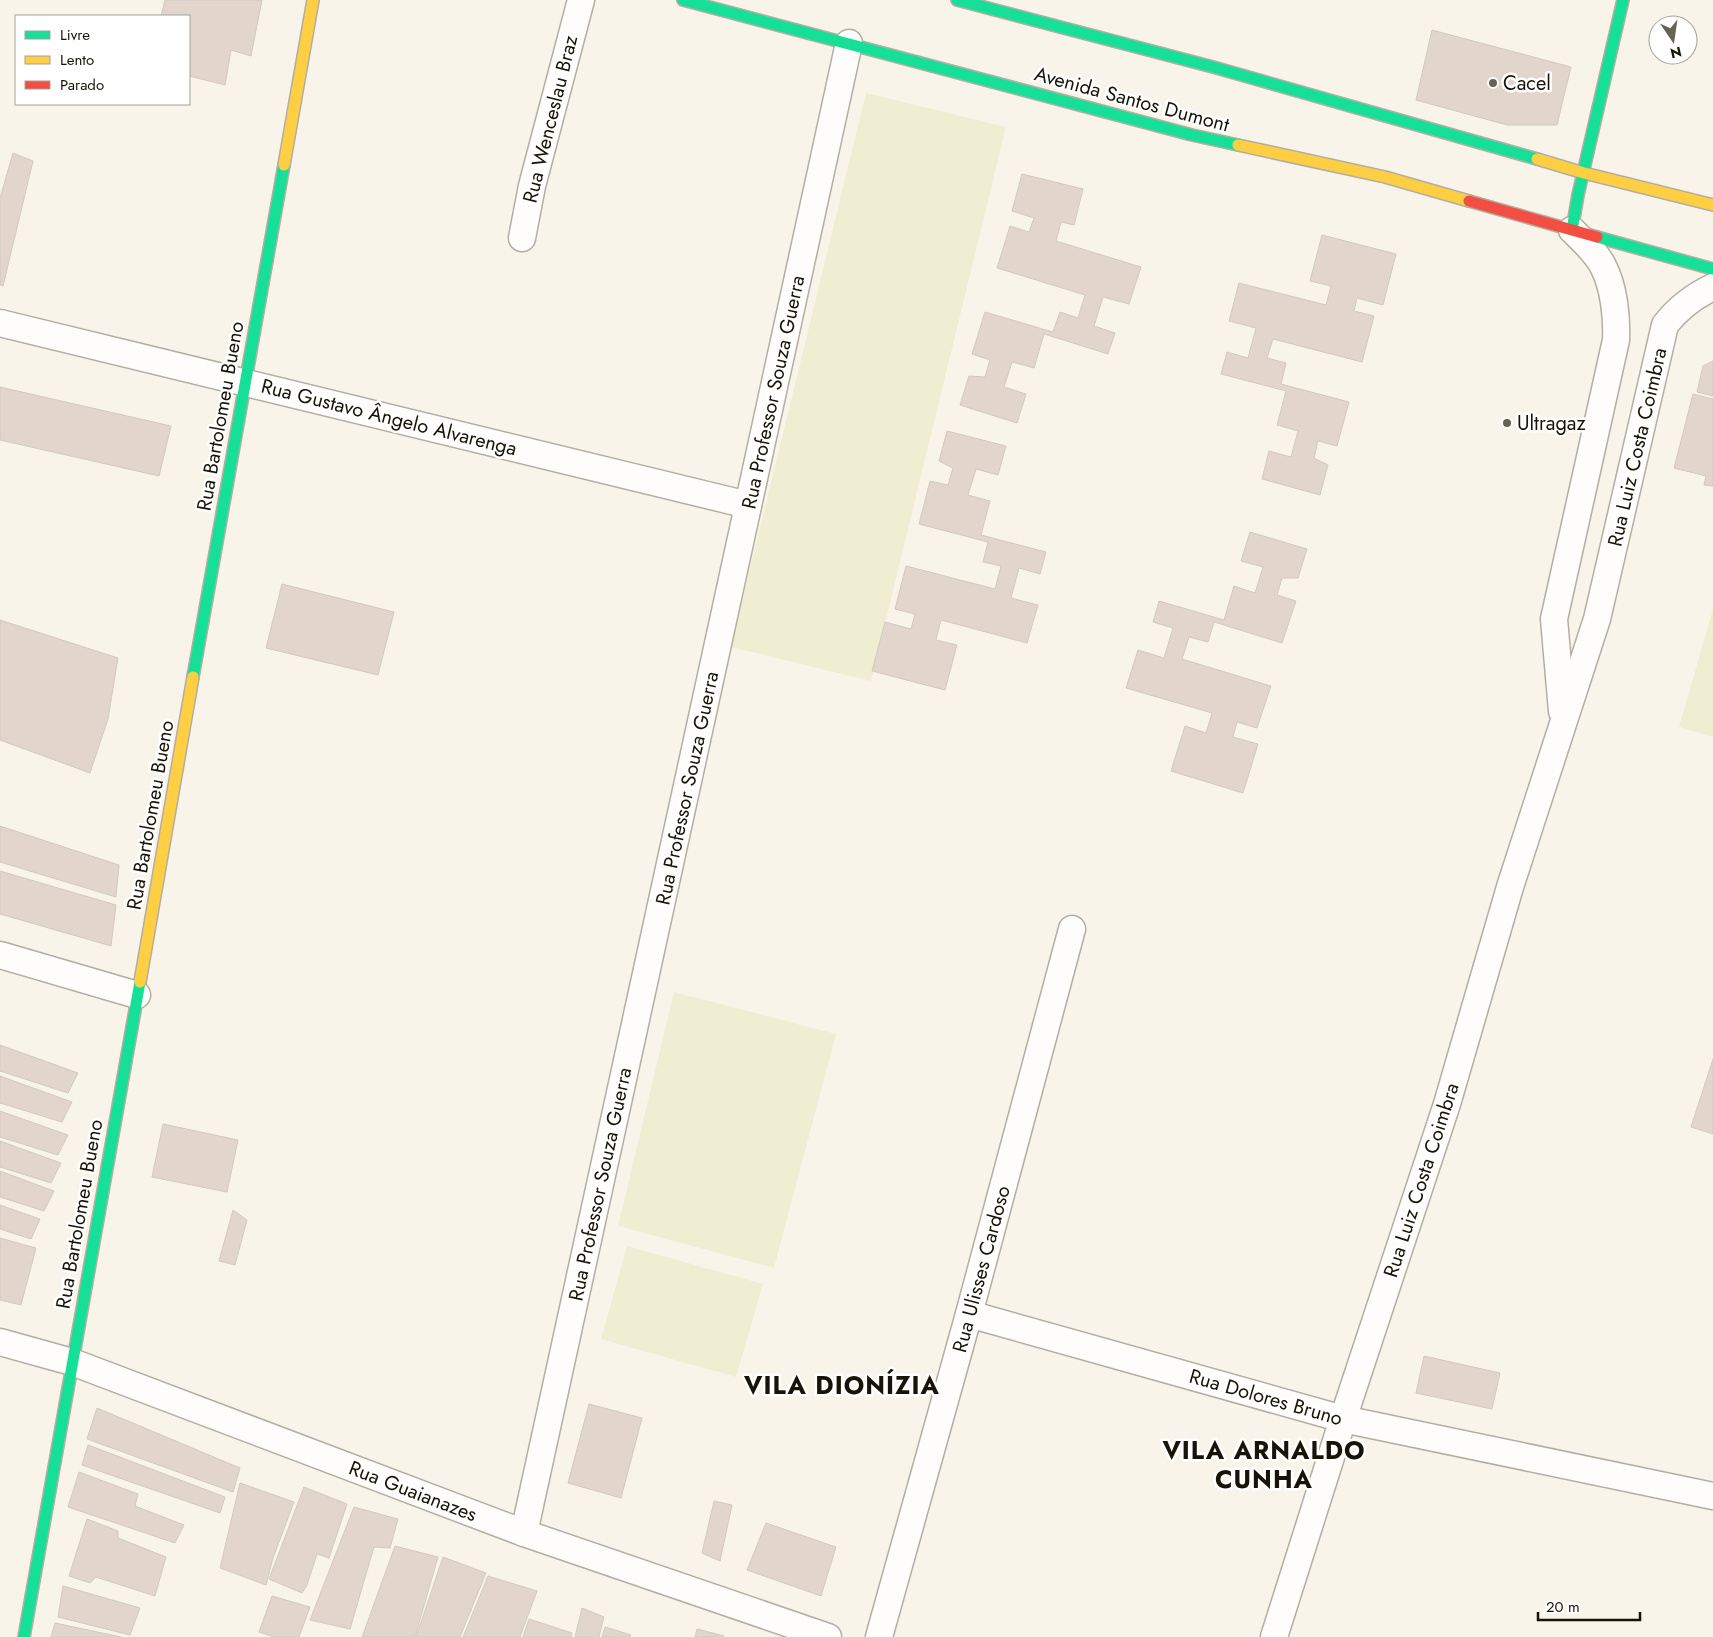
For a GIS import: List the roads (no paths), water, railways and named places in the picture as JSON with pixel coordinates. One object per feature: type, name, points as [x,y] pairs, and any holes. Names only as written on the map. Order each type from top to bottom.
[{"type":"street","name":"Rua Bartolomeu Bueno","points":[[24,1637],[313,0]]},
{"type":"street","name":"Rua Wenceslau Braz","points":[[522,238],[532,186],[581,0]]},
{"type":"street","name":"Avenida Santos Dumont","points":[[683,0],[1192,135],[1385,178],[1713,269]]},
{"type":"street","points":[[957,0],[1213,67],[1584,173],[1713,206]]},
{"type":"street","points":[[1572,230],[1623,0]]},
{"type":"street","name":"Rua Professor Souza Guerra","points":[[524,1533],[849,43]]},
{"type":"street","name":"Rua Luiz Costa Coimbra","points":[[1562,722],[1554,619],[1614,350],[1617,319],[1604,266],[1593,251],[1572,230]]},
{"type":"street","name":"Rua Luiz Costa Coimbra","points":[[1274,1637],[1343,1419],[1447,1104],[1510,887],[1562,722],[1597,620],[1665,325],[1676,311],[1713,287]]},
{"type":"street","name":"Rua Gustavo Ângelo Alvarenga","points":[[0,323],[748,505]]},
{"type":"street","points":[[1554,619],[1557,630],[1565,640],[1582,640],[1594,628]]},
{"type":"street","name":"Rua Ulisses Cardoso","points":[[879,1637],[969,1314],[1072,929]]},
{"type":"street","points":[[0,955],[137,995]]},
{"type":"street","name":"Rua Dolores Bruno","points":[[969,1314],[1343,1419],[1713,1496]]},
{"type":"street","name":"Rua Guaianazes","points":[[0,1342],[72,1362],[524,1533],[828,1637]]},
{"type":"place","name":"Cacel","points":[[1493,83]]},
{"type":"place","name":"Ultragaz","points":[[1507,423]]},
{"type":"district","name":"VILA DIONÍZIA","points":[[842,1385]]},
{"type":"district","name":"VILA ARNALDO CUNHA","points":[[1264,1464]]}]
